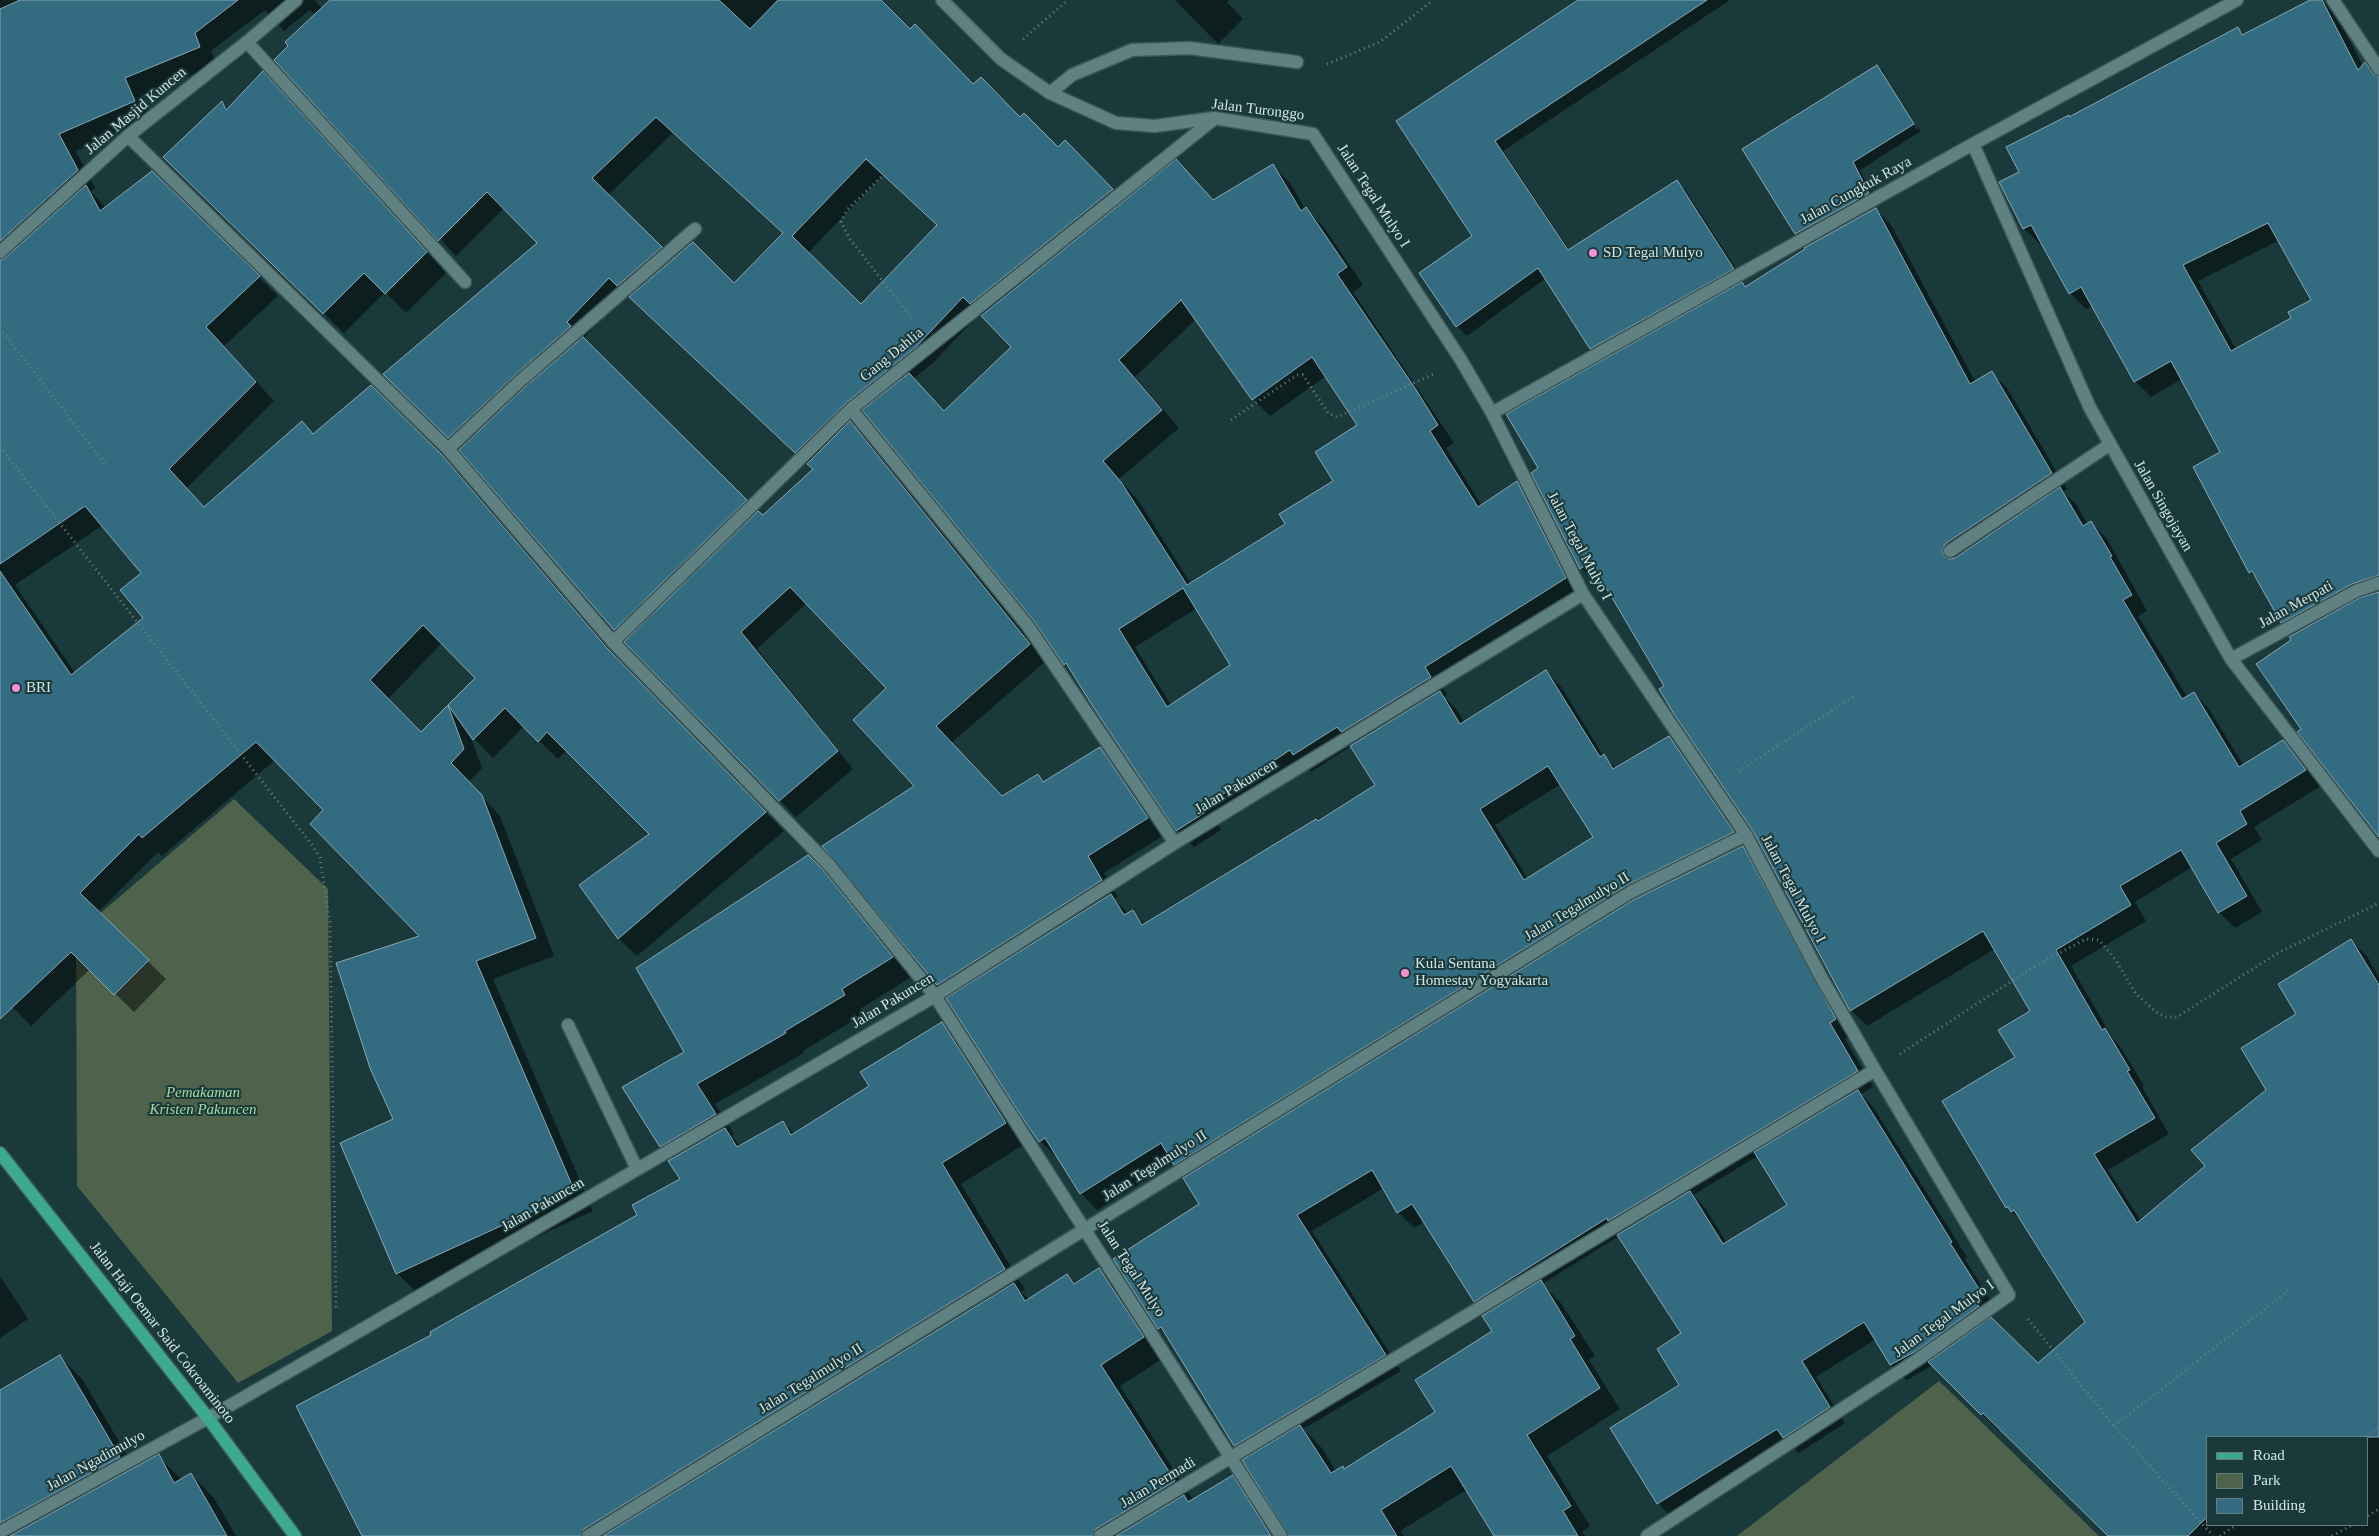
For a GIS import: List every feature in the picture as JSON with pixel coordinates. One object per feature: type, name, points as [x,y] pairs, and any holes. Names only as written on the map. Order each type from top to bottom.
[{"type":"main road","name":"Jalan Haji Oemar Said Cokroaminoto","points":[[0,1153],[208,1418],[295,1536]]},
{"type":"street","name":"Jalan Masjid Kuncen","points":[[0,252],[128,136],[247,42],[296,0]]},
{"type":"street","name":"Jalan Turonggo","points":[[942,0],[1001,59],[1050,93],[1116,123],[1154,126],[1214,118],[1313,134]]},
{"type":"street","name":"Jalan Cungkuk Raya","points":[[1492,413],[1973,144],[2236,0]]},
{"type":"street","points":[[2333,0],[2379,69]]},
{"type":"street","points":[[247,42],[466,282]]},
{"type":"street","points":[[1050,93],[1072,75],[1132,50],[1189,48],[1297,62]]},
{"type":"street","name":"Gang Dahlia","points":[[613,642],[852,409],[1214,118]]},
{"type":"street","name":"Jalan Tegal Mulyo I","points":[[1313,134],[1461,360],[1492,413],[1583,594],[1715,786],[1746,835],[1821,977],[1874,1070],[2009,1295],[1917,1360],[1726,1482],[1647,1536]]},
{"type":"street","name":"Jalan Tegal Mulyo","points":[[128,136],[448,449],[613,642],[830,866],[935,996],[1281,1536]]},
{"type":"street","name":"Jalan Singojayan","points":[[1973,144],[2090,408],[2231,660],[2379,851]]},
{"type":"street","points":[[448,449],[520,381],[695,228]]},
{"type":"street","points":[[852,409],[1028,626],[1175,843]]},
{"type":"street","points":[[1950,551],[2109,445]]},
{"type":"street","name":"Jalan Merpati","points":[[2231,660],[2356,591],[2379,583]]},
{"type":"street","name":"Jalan Pakuncen","points":[[208,1418],[935,996],[1175,843],[1583,594]]},
{"type":"street","name":"Jalan Tegalmulyo II","points":[[588,1536],[1631,892],[1746,835]]},
{"type":"street","points":[[568,1024],[637,1170]]},
{"type":"street","name":"Jalan Permadi","points":[[1100,1536],[1874,1070]]},
{"type":"street","name":"Jalan Ngadimulyo","points":[[0,1532],[208,1418]]},
{"type":"path","points":[[1001,59],[1068,0]]},
{"type":"path","points":[[1297,62],[1326,65],[1380,42],[1432,0]]},
{"type":"path","points":[[881,177],[847,210],[841,222],[850,239],[876,274],[932,344]]},
{"type":"path","points":[[0,328],[105,464]]},
{"type":"path","points":[[1231,420],[1297,375],[1303,375],[1328,413],[1337,417],[1409,386],[1461,360]]},
{"type":"path","points":[[0,446],[312,845],[320,858],[330,923],[337,1344]]},
{"type":"path","points":[[1715,786],[1854,696]]},
{"type":"path","points":[[1874,1070],[2035,966],[2086,939],[2099,940],[2115,959],[2136,994],[2155,1011],[2165,1018],[2177,1017],[2278,953],[2379,903]]},
{"type":"path","points":[[2114,1426],[2290,1289]]},
{"type":"path","points":[[2009,1295],[2114,1426],[2213,1536]]},
{"type":"path","points":[[2367,1436],[2379,1428]]},
{"type":"path","points":[[2220,1536],[2235,1526]]},
{"type":"path","points":[[2332,1536],[2350,1526]]},
{"type":"green space","name":"Pemakaman Kristen Pakuncen","points":[[234,799],[328,889],[332,1331],[238,1383],[77,1186],[76,934]]},
{"type":"green space","points":[[1939,1381],[2099,1536],[1737,1536]]},
{"type":"building","points":[[20,0],[238,0],[195,33],[200,47],[125,78],[135,101],[59,134],[78,170],[0,241],[0,9]]},
{"type":"building","points":[[330,0],[719,0],[750,29],[778,0],[881,0],[910,29],[915,24],[973,84],[981,77],[1020,117],[1024,113],[1058,147],[1065,140],[1113,189],[970,304],[963,297],[916,347],[846,403],[795,453],[629,297],[693,242],[734,283],[783,233],[656,117],[592,178],[662,247],[617,286],[609,278],[567,322],[571,326],[448,438],[383,374],[537,243],[487,192],[438,241],[274,60],[288,46],[285,42]],"holes":[[[866,159],[937,225],[861,304],[792,236]]]},
{"type":"building","points":[[1578,0],[1707,0],[1495,141],[1568,250],[1677,180],[1734,269],[1590,349],[1538,268],[1456,327],[1419,273],[1472,236],[1396,121]]},
{"type":"building","points":[[2310,0],[2322,0],[2358,70],[2365,62],[2373,74],[2379,77],[2379,575],[2352,584],[2281,623],[2252,571],[2249,573],[2193,467],[2220,452],[2171,361],[2134,382],[2081,287],[2069,294],[2031,225],[2023,229],[1999,182],[2019,172],[2006,147],[2069,115],[2069,117],[2238,27],[2242,35]],"holes":[[[2268,223],[2311,300],[2288,312],[2291,318],[2231,351],[2183,265]]]},
{"type":"building","points":[[1877,65],[1914,124],[1853,162],[1869,193],[1795,234],[1742,149]]},
{"type":"building","points":[[263,71],[427,252],[385,294],[364,273],[323,314],[163,157],[222,101],[226,110]]},
{"type":"building","points":[[1176,159],[1213,200],[1273,164],[1301,211],[1306,207],[1347,267],[1337,274],[1438,425],[1430,431],[1478,507],[1517,481],[1566,578],[1425,667],[1431,677],[1341,732],[1337,727],[1293,755],[1290,750],[1202,808],[1204,813],[1176,831],[1066,663],[1064,665],[1034,621],[862,410],[909,373],[944,411],[1011,347],[981,316]],"holes":[[[1181,300],[1252,400],[1312,357],[1357,425],[1315,452],[1333,481],[1279,514],[1285,524],[1187,585],[1121,482],[1103,461],[1162,410],[1119,360]],[[1183,588],[1230,665],[1167,707],[1119,629]]]},
{"type":"building","points":[[152,171],[260,276],[206,327],[256,382],[169,469],[204,507],[302,421],[313,434],[371,385],[442,455],[607,648],[766,812],[618,939],[579,885],[649,834],[547,732],[538,742],[505,708],[473,740],[448,705],[464,749],[451,763],[482,795],[536,938],[476,961],[575,1192],[396,1274],[340,1143],[393,1119],[370,1068],[336,963],[419,936],[310,824],[323,810],[256,742],[142,838],[139,834],[80,893],[149,960],[114,995],[71,952],[0,1019],[0,571],[71,675],[143,618],[120,590],[141,573],[85,506],[0,564],[0,260],[5,258],[86,185],[100,211]],"holes":[[[423,625],[475,678],[421,732],[370,680]]]},
{"type":"building","points":[[1876,208],[1970,384],[1992,371],[2052,473],[1945,544],[1942,551],[1944,556],[1950,559],[1955,558],[2060,487],[2083,526],[2091,521],[2112,556],[2110,557],[2132,595],[2123,600],[2182,699],[2194,692],[2239,767],[2283,740],[2306,770],[2240,811],[2247,824],[2216,843],[2247,896],[2218,913],[2181,850],[2120,886],[2131,905],[2056,950],[2102,1030],[2105,1028],[2130,1070],[2127,1071],[2155,1118],[2094,1154],[2137,1223],[2205,1166],[2191,1150],[2266,1090],[2241,1048],[2296,1014],[2278,984],[2351,939],[2379,985],[2379,1437],[2206,1436],[2206,1518],[2188,1536],[2108,1536],[1983,1413],[1981,1415],[1928,1362],[1991,1317],[2038,1363],[2085,1322],[2014,1210],[2011,1212],[2008,1207],[2006,1208],[1942,1101],[2015,1057],[1998,1030],[2030,1011],[1983,931],[1850,1011],[1753,831],[1674,714],[1659,689],[1664,686],[1591,562],[1580,569],[1531,473],[1538,468],[1506,414],[1742,282],[1745,287],[1804,248]]},
{"type":"building","points":[[583,337],[747,500],[614,630],[459,450],[525,387]]},
{"type":"building","points":[[850,421],[1030,644],[936,726],[1002,796],[1038,774],[1043,782],[1100,747],[1148,818],[1088,856],[1102,880],[937,985],[822,846],[914,786],[853,720],[886,688],[790,587],[741,632],[838,751],[779,801],[624,642],[758,511],[763,515],[813,469],[807,464]]},
{"type":"building","points":[[2379,592],[2379,837],[2297,732],[2301,729],[2256,664],[2291,640],[2289,637],[2359,598]]},
{"type":"building","points":[[1546,670],[1600,757],[1604,754],[1613,769],[1669,736],[1734,832],[1627,885],[1174,1165],[1161,1143],[1080,1194],[1045,1138],[1039,1142],[946,998],[1111,894],[1124,915],[1133,910],[1142,925],[1316,819],[1318,821],[1375,785],[1350,746],[1440,691],[1460,724]],"holes":[[[1548,766],[1593,837],[1524,880],[1480,809]]]},
{"type":"building","points":[[1743,846],[1836,1019],[1830,1023],[1858,1071],[1608,1221],[1607,1218],[1474,1302],[1412,1204],[1397,1213],[1372,1170],[1297,1215],[1386,1355],[1234,1446],[1161,1327],[1158,1329],[1113,1259],[1199,1204],[1183,1178],[1635,899]]},
{"type":"building","points":[[808,855],[824,871],[893,957],[842,989],[845,995],[785,1031],[786,1033],[697,1084],[716,1114],[660,1147],[622,1087],[684,1052],[636,968]]},
{"type":"building","points":[[942,1022],[1006,1123],[942,1163],[1005,1269],[584,1529],[580,1536],[362,1536],[296,1406],[431,1335],[430,1332],[637,1215],[632,1205],[680,1179],[668,1161],[725,1128],[737,1147],[783,1121],[791,1135],[869,1086],[860,1072]]},
{"type":"building","points":[[1858,1090],[1981,1292],[1972,1298],[1979,1306],[1916,1351],[1890,1365],[1864,1322],[1802,1361],[1830,1407],[1783,1438],[1777,1429],[1657,1504],[1610,1428],[1679,1385],[1657,1349],[1681,1333],[1617,1235],[1690,1191],[1723,1244],[1787,1205],[1754,1152]]},
{"type":"building","points":[[1099,1268],[1144,1337],[1101,1365],[1175,1481],[1096,1529],[1092,1536],[603,1536],[1014,1283],[1025,1301],[1067,1274],[1074,1284]]},
{"type":"building","points":[[1541,1280],[1575,1336],[1570,1339],[1600,1388],[1527,1435],[1571,1506],[1563,1511],[1578,1536],[1494,1536],[1451,1466],[1381,1510],[1397,1536],[1289,1536],[1242,1460],[1300,1425],[1331,1473],[1343,1466],[1344,1469],[1435,1412],[1415,1380],[1492,1331],[1482,1316]]},
{"type":"building","points":[[60,1355],[120,1457],[0,1523],[0,1390]]},
{"type":"building","points":[[159,1454],[174,1483],[191,1473],[227,1536],[10,1536]]},
{"type":"building","points":[[1233,1475],[1271,1536],[1116,1536],[1184,1495],[1188,1502]]},
{"type":"place","name":"SD Tegal Mulyo","points":[[1593,253]]},
{"type":"place","name":"BRI","points":[[16,688]]},
{"type":"place","name":"Kula Sentana Homestay Yogyakarta","points":[[1405,973]]}]
